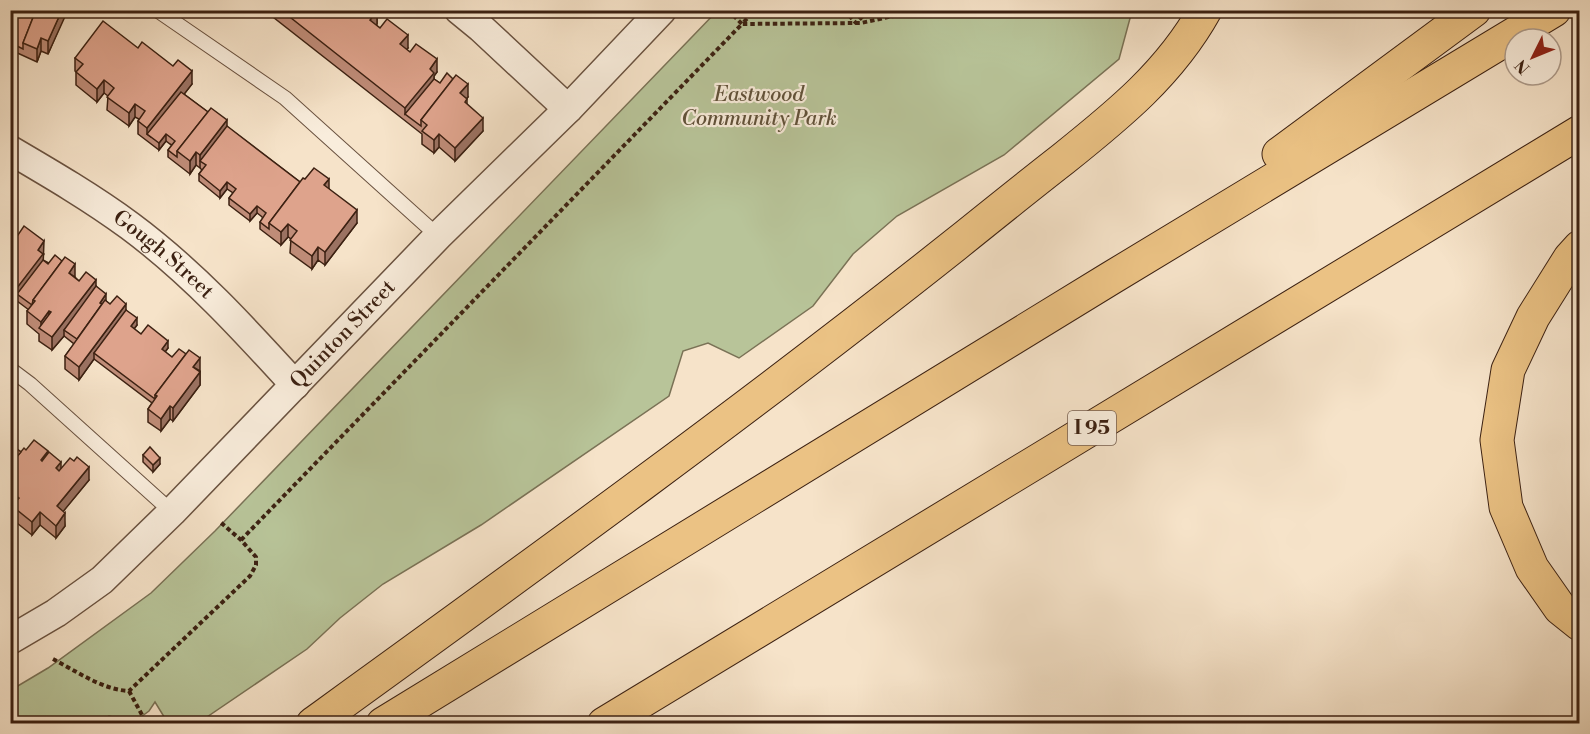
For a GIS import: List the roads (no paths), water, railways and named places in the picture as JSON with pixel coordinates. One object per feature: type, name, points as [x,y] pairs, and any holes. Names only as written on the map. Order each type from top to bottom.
[{"type":"highway","points":[[313,723],[694,446],[855,324],[1112,120],[1157,78],[1194,30],[1205,10]]},
{"type":"highway","points":[[1111,278],[1474,10]]},
{"type":"highway","points":[[383,723],[1554,10]]},
{"type":"highway","name":"I 95","points":[[604,723],[1580,132]]},
{"type":"highway","points":[[1580,247],[1570,258],[1533,317],[1508,370],[1497,440],[1506,507],[1533,568],[1560,608],[1580,624]]},
{"type":"street","points":[[459,10],[568,109]]},
{"type":"street","name":"Quinton Street","points":[[10,640],[56,613],[102,580],[172,512],[438,236],[568,109],[662,10]]},
{"type":"street","name":"Gough Street","points":[[10,150],[69,184],[131,227],[164,254],[238,323],[295,385]]},
{"type":"lane","points":[[157,10],[285,98],[438,236]]},
{"type":"lane","points":[[10,369],[30,384],[172,512]]},
{"type":"park label","name":"Eastwood Community Park","points":[[759,107]]}]
